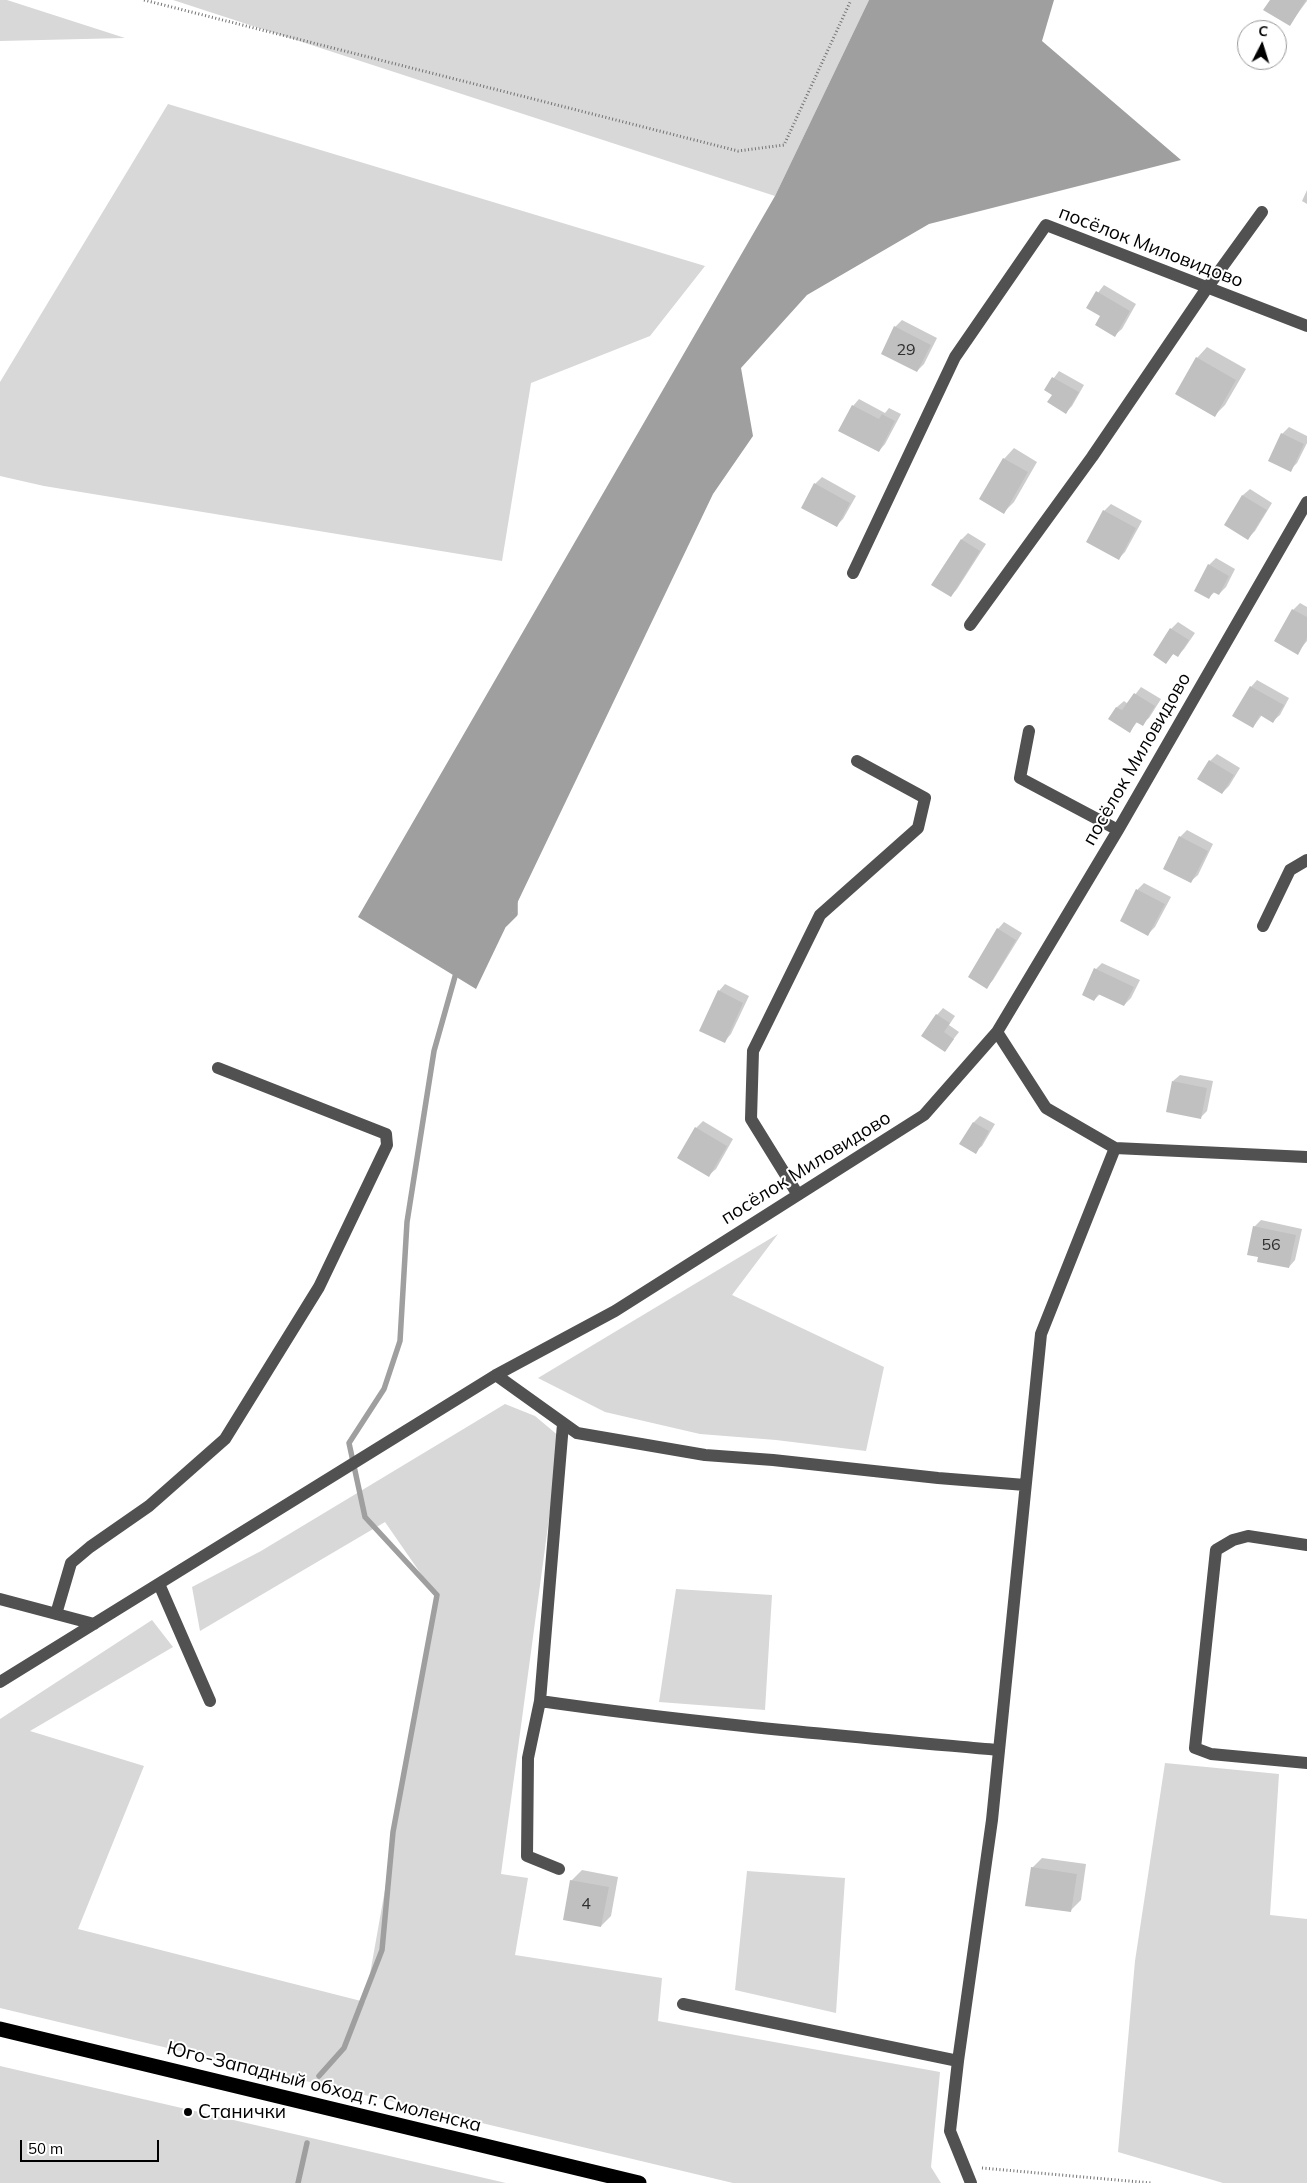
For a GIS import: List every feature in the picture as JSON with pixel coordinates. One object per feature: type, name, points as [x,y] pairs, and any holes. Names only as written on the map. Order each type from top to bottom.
[{"type":"highway","name":"Юго-Западный обход г. Смоленска","points":[[0,2029],[639,2183]]},
{"type":"street","points":[[970,624],[1092,457],[1207,288],[1262,212]]},
{"type":"street","name":"посёлок Миловидово","points":[[853,573],[955,357],[1046,226],[1307,326]]},
{"type":"street","name":"посёлок Миловидово","points":[[0,1682],[496,1375],[615,1311],[924,1115],[998,1032],[1118,830],[1307,502]]},
{"type":"street","points":[[1029,731],[1020,778],[1118,830]]},
{"type":"street","points":[[798,1195],[751,1119],[753,1051],[820,915],[918,828],[925,798],[857,762]]},
{"type":"street","points":[[1263,926],[1290,870],[1307,860]]},
{"type":"street","points":[[998,1032],[1046,1108],[1115,1148],[1307,1157]]},
{"type":"street","points":[[56,1614],[71,1563],[90,1547],[149,1506],[225,1439],[319,1287],[387,1145],[386,1134],[218,1068]]},
{"type":"street","points":[[971,2183],[950,2131],[992,1820],[1041,1334],[1115,1148]]},
{"type":"street","points":[[496,1375],[577,1433],[705,1456],[773,1460],[938,1478],[1025,1485]]},
{"type":"street","points":[[559,1869],[527,1856],[528,1758],[540,1700],[563,1424]]},
{"type":"street","points":[[1307,1545],[1248,1536],[1232,1540],[1216,1550],[1195,1748],[1211,1754],[1307,1763]]},
{"type":"street","points":[[159,1584],[210,1701]]},
{"type":"street","points":[[0,1599],[94,1624]]},
{"type":"street","points":[[540,1700],[644,1716],[998,1750]]},
{"type":"street","points":[[683,2004],[958,2061]]},
{"type":"path","points":[[144,0],[738,151],[784,145],[851,0]]},
{"type":"path","points":[[965,2167],[1150,2183]]},
{"type":"shaded area","points":[[0,0],[7,0],[125,38],[0,41]]},
{"type":"shaded area","points":[[173,0],[869,0],[775,196]]},
{"type":"shaded area","points":[[869,0],[1054,0],[1042,41],[1181,160],[929,224],[807,295],[741,368],[753,436],[713,494],[476,989],[358,917],[775,196]]},
{"type":"shaded area","points":[[168,104],[705,266],[650,336],[531,383],[502,561],[44,486],[0,476],[0,382]]},
{"type":"shaded area","points":[[778,1234],[732,1295],[884,1367],[866,1451],[776,1440],[700,1434],[605,1412],[538,1378]]},
{"type":"shaded area","points":[[505,1404],[535,1416],[560,1437],[501,1874],[528,1878],[515,1955],[662,1978],[658,2021],[940,2072],[931,2167],[941,2183],[733,2183],[0,2008],[0,1719],[152,1620],[173,1647],[30,1731],[144,1766],[78,1929],[365,2002],[437,1597],[385,1522],[200,1631],[192,1587],[261,1551]]},
{"type":"shaded area","points":[[676,1589],[772,1595],[765,1710],[659,1702]]},
{"type":"shaded area","points":[[1165,1763],[1279,1774],[1270,1915],[1307,1919],[1307,2183],[1223,2183],[1118,2152],[1135,1961]]},
{"type":"shaded area","points":[[747,1871],[845,1878],[836,2013],[735,1990]]},
{"type":"shaded area","points":[[0,2066],[506,2183],[0,2183]]},
{"type":"building","points":[[1270,0],[1306,0],[1290,26],[1287,24],[1287,20],[1280,20],[1263,10]]},
{"type":"building","points":[[1096,291],[1130,311],[1115,337],[1095,325],[1100,316],[1086,308]]},
{"type":"building","points":[[894,326],[931,345],[917,372],[881,354]]},
{"type":"building","points":[[1196,357],[1236,380],[1215,417],[1175,394]]},
{"type":"building","points":[[1052,377],[1079,392],[1066,414],[1047,402],[1052,395],[1044,390]]},
{"type":"building","points":[[852,405],[879,419],[882,414],[895,421],[879,452],[838,431]]},
{"type":"building","points":[[1281,433],[1304,444],[1291,472],[1268,461]]},
{"type":"building","points":[[1003,458],[1028,472],[1004,514],[979,499]]},
{"type":"building","points":[[814,483],[850,503],[837,527],[801,508]]},
{"type":"building","points":[[1242,495],[1267,510],[1248,540],[1224,525]]},
{"type":"building","points":[[1103,510],[1136,528],[1119,560],[1086,542]]},
{"type":"building","points":[[961,539],[980,551],[951,597],[931,585]]},
{"type":"building","points":[[1208,564],[1229,576],[1219,595],[1213,592],[1209,599],[1194,591]]},
{"type":"building","points":[[1292,609],[1307,617],[1307,638],[1298,655],[1274,641]]},
{"type":"building","points":[[1170,628],[1189,640],[1178,657],[1173,654],[1166,664],[1153,655]]},
{"type":"building","points":[[1250,686],[1284,705],[1273,723],[1260,715],[1253,728],[1232,716]]},
{"type":"building","points":[[1134,693],[1155,706],[1143,726],[1136,722],[1130,733],[1108,719],[1116,707],[1122,710]]},
{"type":"building","points":[[1209,760],[1234,775],[1222,794],[1197,779]]},
{"type":"building","points":[[1179,836],[1208,851],[1191,883],[1163,869]]},
{"type":"building","points":[[1136,889],[1165,904],[1148,936],[1120,921]]},
{"type":"building","points":[[997,928],[1016,940],[987,989],[968,977]]},
{"type":"building","points":[[1094,968],[1134,987],[1124,1006],[1098,994],[1094,1001],[1082,995]]},
{"type":"building","points":[[718,990],[743,1003],[725,1043],[699,1031]]},
{"type":"building","points":[[936,1014],[950,1023],[944,1032],[954,1039],[945,1052],[921,1036]]},
{"type":"building","points":[[1172,1081],[1207,1088],[1201,1119],[1166,1112]]},
{"type":"building","points":[[973,1122],[989,1131],[976,1154],[959,1144]]},
{"type":"building","points":[[695,1127],[727,1146],[709,1177],[677,1158]]},
{"type":"building","points":[[1253,1226],[1296,1235],[1289,1268],[1257,1262],[1258,1257],[1247,1255]]},
{"type":"building","points":[[1031,1867],[1077,1874],[1071,1912],[1025,1906]]},
{"type":"building","points":[[570,1880],[609,1887],[601,1927],[563,1920]]},
{"type":"waterway","points":[[505,924],[515,914],[515,901]]},
{"type":"waterway","points":[[319,2076],[344,2048],[382,1950],[393,1832],[437,1595],[365,1517],[349,1443],[384,1389],[400,1341],[407,1222],[434,1051],[456,973],[459,970]]},
{"type":"waterway","points":[[298,2183],[307,2143]]},
{"type":"place","name":"Станички","points":[[188,2112]]}]
